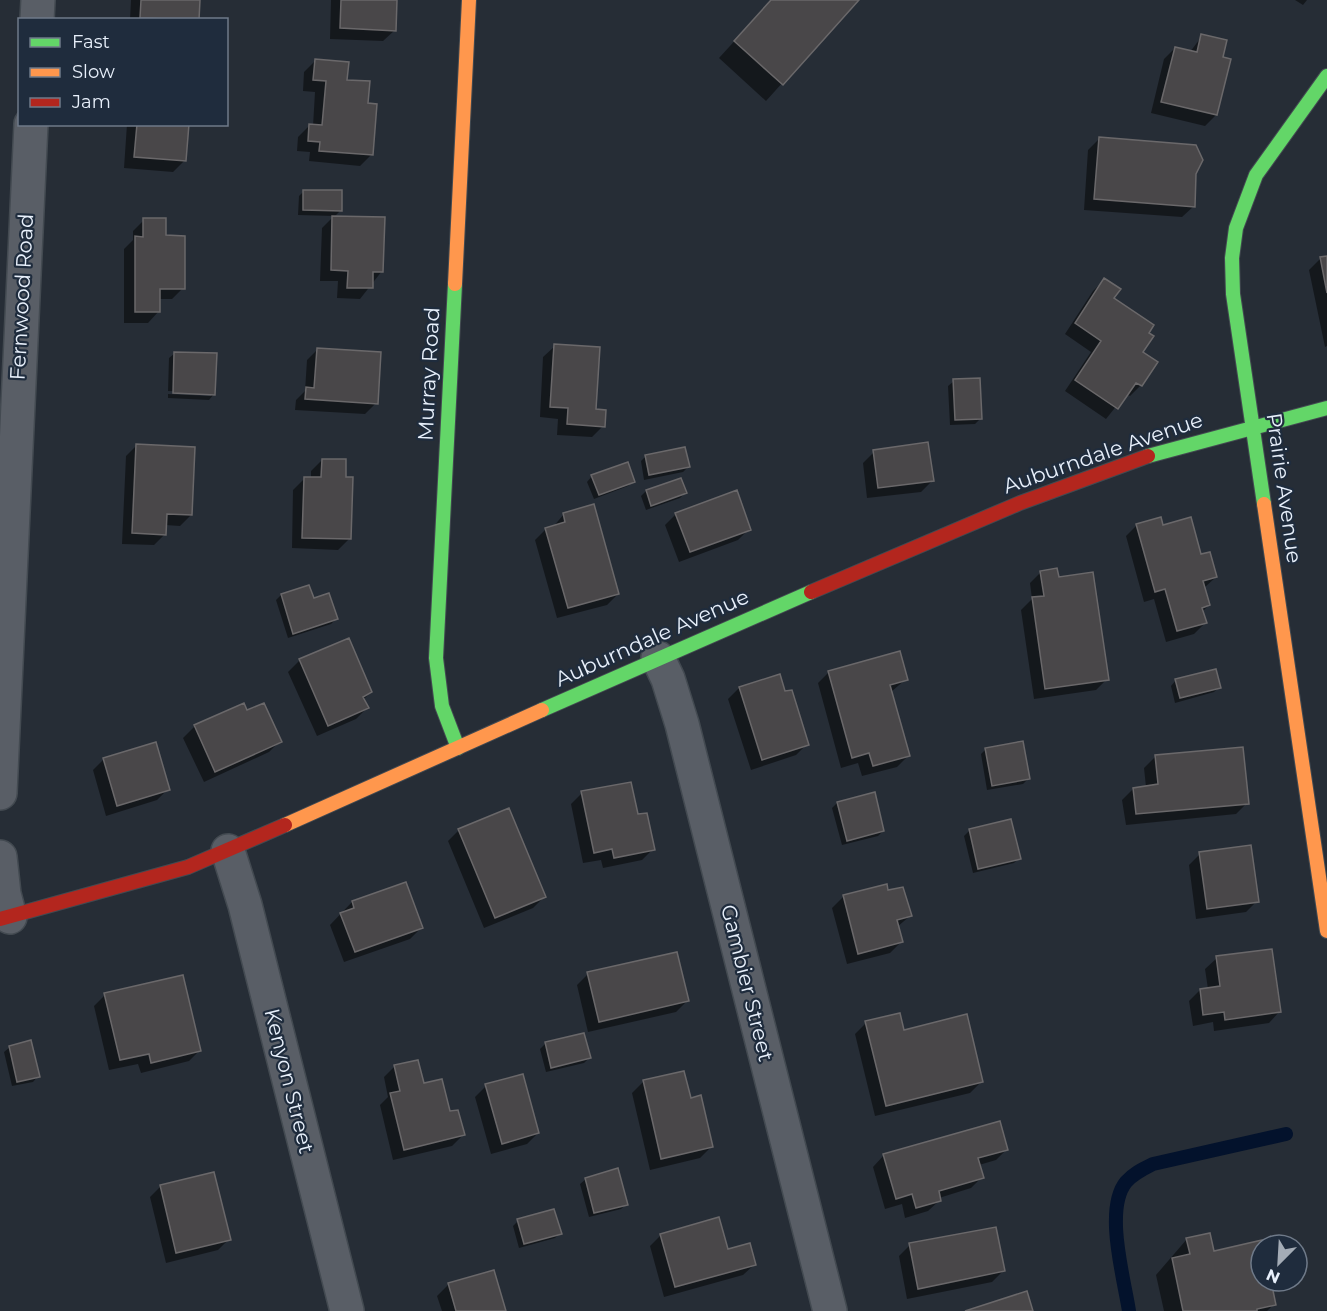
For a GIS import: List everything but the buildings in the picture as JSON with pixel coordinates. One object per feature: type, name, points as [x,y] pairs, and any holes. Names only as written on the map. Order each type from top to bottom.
[{"type":"street","points":[[37,18],[38,0]]},
{"type":"street","name":"Murray Road","points":[[458,747],[442,706],[436,658],[469,0]]},
{"type":"street","name":"Prairie Avenue","points":[[1327,76],[1256,172],[1241,204],[1232,237],[1233,294],[1327,931]]},
{"type":"street","name":"Fernwood Road","points":[[0,793],[12,262],[31,126]]},
{"type":"street","name":"Auburndale Avenue","points":[[5,918],[188,867],[228,851],[658,658],[876,563],[1057,488],[1165,450],[1254,425],[1327,408]]},
{"type":"street","name":"Gambier Street","points":[[658,658],[668,679],[682,724],[830,1311]]},
{"type":"street","name":"Kenyon Street","points":[[228,851],[245,905],[347,1311]]},
{"type":"street","points":[[0,857],[5,918]]},
{"type":"waterway","points":[[1129,1311],[1116,1226],[1116,1209],[1126,1182],[1153,1164],[1286,1134]]},
{"type":"traffic: fast","points":[[1264,504],[1233,294],[1232,258],[1236,228],[1256,175],[1327,76]]},
{"type":"traffic: fast","points":[[455,284],[436,658],[442,706],[458,748]]},
{"type":"traffic: fast","points":[[1148,456],[1327,408]]},
{"type":"traffic: fast","points":[[542,710],[811,592]]},
{"type":"traffic: slow","points":[[455,284],[469,0]]},
{"type":"traffic: slow","points":[[1264,504],[1327,931]]},
{"type":"traffic: slow","points":[[285,825],[542,710]]},
{"type":"traffic: jam","points":[[811,592],[1020,503],[1148,456]]},
{"type":"traffic: jam","points":[[0,919],[188,867],[285,825]]}]
